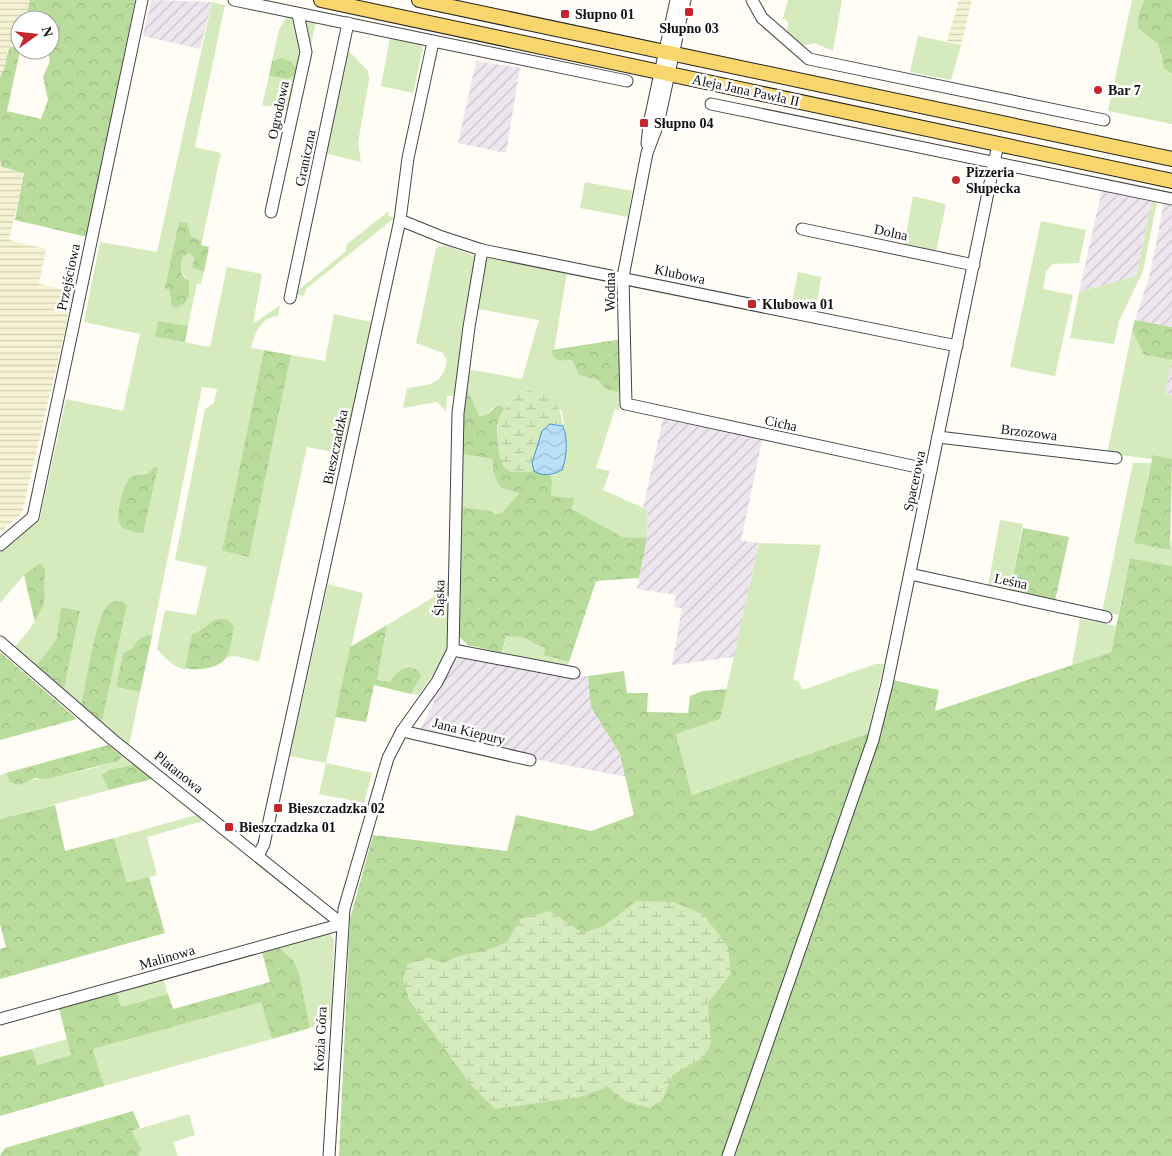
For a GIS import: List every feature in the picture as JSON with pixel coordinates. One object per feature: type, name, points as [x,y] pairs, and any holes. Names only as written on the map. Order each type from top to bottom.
[{"type":"main road","name":"Aleja Jana Pawła II","points":[[321,0],[1172,181]]},
{"type":"main road","name":"Aleja Jana Pawła II","points":[[420,0],[1172,160]]},
{"type":"street","name":"Przejściowa","points":[[0,545],[33,517],[142,0]]},
{"type":"street","points":[[234,0],[627,81]]},
{"type":"street","points":[[669,53],[676,0]]},
{"type":"street","points":[[669,53],[685,0]]},
{"type":"street","points":[[752,0],[762,18],[809,59],[1104,120]]},
{"type":"street","name":"Ogrodowa","points":[[271,212],[306,52],[298,14]]},
{"type":"street","name":"Graniczna","points":[[290,298],[348,23]]},
{"type":"street","name":"Bieszczadzka","points":[[258,856],[264,844],[400,220],[408,158],[432,42]]},
{"type":"street","name":"Wodna","points":[[626,404],[622,277],[647,153],[649,124],[669,53]]},
{"type":"street","points":[[711,104],[1172,199]]},
{"type":"street","name":"Spacerowa","points":[[728,1156],[873,740],[910,574],[998,144]]},
{"type":"street","name":"Klubowa","points":[[400,220],[442,237],[482,250],[957,346]]},
{"type":"street","name":"Dolna","points":[[802,229],[974,265]]},
{"type":"street","name":"Śląska","points":[[342,924],[385,765],[402,731],[437,682],[453,650],[458,413],[469,327],[482,250]]},
{"type":"street","name":"Cicha","points":[[626,404],[931,470]]},
{"type":"street","name":"Brzozowa","points":[[938,437],[1116,458]]},
{"type":"street","name":"Leśna","points":[[910,574],[1106,617]]},
{"type":"street","name":"Platanowa","points":[[0,642],[113,740],[342,924]]},
{"type":"street","points":[[453,650],[574,673]]},
{"type":"street","name":"Jana Kiepury","points":[[402,731],[530,760]]},
{"type":"street","name":"Malinowa","points":[[0,1019],[342,924]]},
{"type":"street","name":"Kozia Góra","points":[[329,1156],[342,924]]},
{"type":"shaded area","points":[[0,0],[30,0],[28,10],[10,10],[10,48],[7,52],[5,71],[0,77]]},
{"type":"shaded area","points":[[151,0],[212,2],[200,49],[143,36]]},
{"type":"shaded area","points":[[959,0],[972,0],[961,45],[947,41]]},
{"type":"shaded area","points":[[476,61],[520,68],[506,153],[458,143]]},
{"type":"shaded area","points":[[0,160],[2,167],[25,173],[9,240],[46,249],[39,284],[74,292],[22,513],[0,532]]},
{"type":"shaded area","points":[[1102,190],[1152,201],[1136,276],[1079,292]]},
{"type":"shaded area","points":[[1164,203],[1172,205],[1172,327],[1135,320],[1150,274]]},
{"type":"shaded area","points":[[1172,359],[1172,395],[1165,393]]},
{"type":"shaded area","points":[[663,419],[762,440],[741,541],[759,543],[734,657],[672,665],[682,608],[674,607],[676,595],[637,589],[647,538],[648,511],[643,507]]},
{"type":"shaded area","points":[[463,657],[567,677],[588,676],[591,707],[620,754],[627,777],[513,755],[420,730],[434,703],[428,701],[452,660]]},
{"type":"green space","points":[[30,0],[135,0],[87,237],[15,220],[24,173],[2,167],[0,160],[0,77],[10,48],[10,60],[18,60],[7,111],[41,119],[48,100],[43,77],[50,60],[60,60],[60,10],[28,10]]},
{"type":"green space","points":[[788,0],[842,0],[833,51],[815,43],[802,46],[787,34],[788,22],[783,18]]},
{"type":"green space","points":[[1132,0],[1145,0],[1139,9],[1138,28],[1158,44],[1161,58],[1172,73],[1172,124],[1108,111]]},
{"type":"green space","points":[[1145,0],[1172,0],[1171,73],[1164,68],[1158,44],[1138,28],[1138,17]]},
{"type":"green space","points":[[212,2],[225,5],[195,147],[221,153],[202,241],[191,236],[187,223],[179,222],[169,289],[171,302],[187,280],[181,267],[185,253],[190,253],[194,258],[192,268],[204,272],[201,284],[197,284],[188,326],[158,321],[156,337],[210,347],[227,267],[262,274],[253,324],[280,305],[278,316],[267,319],[259,327],[251,348],[264,350],[222,551],[249,557],[291,355],[325,361],[334,314],[371,322],[343,454],[307,447],[259,662],[236,656],[227,657],[234,627],[209,623],[200,632],[192,634],[185,670],[173,664],[157,649],[165,610],[196,615],[207,567],[175,560],[205,409],[214,403],[217,389],[202,387],[152,636],[143,637],[134,648],[123,653],[116,687],[140,692],[129,746],[102,722],[127,605],[100,621],[81,706],[64,689],[80,611],[61,607],[56,640],[36,666],[14,648],[40,613],[44,595],[45,569],[24,575],[0,603],[0,551],[40,518],[66,399],[123,411],[140,334],[84,322],[100,242],[157,252]],"holes":[[[154,467],[119,523],[123,494],[141,474],[149,473]]]},
{"type":"green space","points":[[287,16],[294,16],[304,52],[298,68],[286,61],[272,61],[279,30]]},
{"type":"green space","points":[[305,20],[316,21],[310,50]]},
{"type":"green space","points":[[918,36],[961,45],[951,80],[910,72]]},
{"type":"green space","points":[[390,37],[421,44],[423,49],[413,93],[381,86]]},
{"type":"green space","points":[[346,48],[368,71],[369,80],[358,143],[361,162],[324,153]]},
{"type":"green space","points":[[281,58],[288,60],[298,68],[299,75],[287,79],[269,76],[272,61]]},
{"type":"green space","points":[[299,75],[291,110],[262,105],[269,76],[287,79]]},
{"type":"green space","points":[[585,182],[632,191],[628,217],[580,208]]},
{"type":"green space","points":[[913,196],[946,204],[936,252],[904,245]]},
{"type":"green space","points":[[1152,201],[1157,202],[1143,271],[1119,321],[1114,344],[1070,338],[1079,292],[1136,276]]},
{"type":"green space","points":[[389,211],[388,216],[393,217],[393,219],[306,289],[304,296],[294,294],[346,251],[347,244]]},
{"type":"green space","points":[[1041,221],[1086,230],[1079,263],[1052,264],[1046,272],[1043,289],[1073,295],[1055,376],[1010,367]]},
{"type":"green space","points":[[179,222],[187,223],[191,236],[202,241],[201,245],[209,247],[204,272],[192,268],[194,258],[190,253],[183,256],[181,270],[183,276],[189,281],[189,296],[184,304],[175,308],[172,306],[169,290],[165,288]]},
{"type":"green space","points":[[445,245],[475,256],[455,396],[447,396],[446,411],[437,402],[403,408],[407,388],[434,382],[445,368],[447,360],[443,353],[416,343],[436,248]]},
{"type":"green space","points":[[486,257],[567,272],[553,357],[559,361],[572,360],[579,375],[598,380],[607,390],[619,392],[619,410],[615,409],[596,468],[610,471],[603,490],[648,510],[647,538],[623,537],[572,509],[573,498],[550,496],[552,480],[550,475],[557,473],[565,432],[562,411],[515,396],[504,409],[502,406],[492,408],[487,415],[479,416],[477,414],[466,387],[467,369],[522,379],[539,320],[477,309]]},
{"type":"green space","points":[[798,272],[821,277],[816,311],[791,306]]},
{"type":"green space","points":[[1135,320],[1172,327],[1172,360],[1144,355],[1132,331]]},
{"type":"green space","points":[[158,321],[188,326],[185,342],[155,337]]},
{"type":"green space","points":[[1132,331],[1144,355],[1172,360],[1165,393],[1172,395],[1172,459],[1153,455],[1152,459],[1111,454],[1108,449]]},
{"type":"green space","points":[[622,339],[619,392],[607,390],[598,380],[579,375],[572,360],[559,361],[553,357],[552,350]]},
{"type":"green space","points":[[264,350],[291,355],[249,557],[222,551]]},
{"type":"green space","points":[[466,387],[479,416],[487,415],[496,406],[502,406],[504,409],[499,418],[497,434],[506,457],[517,472],[534,471],[550,475],[552,480],[551,496],[574,498],[572,509],[623,537],[647,538],[639,578],[596,581],[569,662],[544,655],[545,649],[522,637],[506,636],[502,653],[468,645],[457,635],[459,507],[490,511],[495,514],[502,513],[519,493],[500,487],[493,471],[493,459],[462,454]]},
{"type":"green space","points":[[521,391],[538,393],[551,399],[559,410],[563,426],[556,424],[542,431],[534,458],[534,471],[513,472],[507,470],[501,461],[498,445],[498,423],[506,407]]},
{"type":"green space","points":[[462,454],[493,459],[493,471],[519,493],[502,513],[495,514],[459,507]]},
{"type":"green space","points":[[1153,455],[1172,459],[1170,550],[1134,543]]},
{"type":"green space","points":[[1133,463],[1151,463],[1134,543],[1170,549],[1172,538],[1172,566],[1130,558],[1118,615],[1102,612]]},
{"type":"green space","points":[[154,467],[158,467],[143,533],[126,529],[121,526],[118,517],[120,502],[127,482],[130,478],[137,475],[149,473]]},
{"type":"green space","points":[[1000,520],[1023,524],[1010,591],[988,586]]},
{"type":"green space","points":[[1023,528],[1069,537],[1055,601],[1010,591]]},
{"type":"green space","points":[[759,543],[821,545],[793,680],[798,681],[803,690],[875,664],[884,664],[868,734],[692,795],[676,734],[720,719]]},
{"type":"green space","points":[[1130,558],[1172,566],[1172,1156],[339,1156],[350,919],[373,835],[507,851],[516,815],[591,831],[634,815],[620,754],[591,707],[588,676],[624,671],[627,693],[648,693],[647,712],[688,713],[690,696],[703,691],[727,689],[720,719],[676,734],[692,795],[881,729],[892,680],[939,690],[935,711],[1111,652]]},
{"type":"green space","points":[[40,563],[45,569],[44,604],[35,622],[24,575]]},
{"type":"green space","points":[[451,582],[448,653],[419,695],[411,694],[421,676],[412,668],[404,667],[400,669],[390,682],[377,680],[387,625],[432,598],[441,585]]},
{"type":"green space","points":[[328,584],[363,593],[326,763],[290,756]]},
{"type":"green space","points":[[120,601],[127,605],[102,722],[81,706],[99,622],[111,602]]},
{"type":"green space","points":[[61,607],[80,611],[64,689],[36,666],[56,640]]},
{"type":"green space","points":[[1080,619],[1116,626],[1111,652],[1072,665]]},
{"type":"green space","points":[[214,620],[228,620],[234,627],[226,658],[213,667],[185,668],[192,634]]},
{"type":"green space","points":[[387,625],[377,680],[390,682],[402,669],[406,667],[414,668],[419,671],[421,676],[411,694],[374,685],[366,722],[335,717],[350,647]]},
{"type":"green space","points":[[147,635],[152,636],[140,692],[116,687],[123,653],[132,649],[139,639]]},
{"type":"green space","points":[[506,636],[522,637],[546,650],[545,655],[569,662],[567,668],[503,653]]},
{"type":"green space","points":[[0,652],[77,719],[0,740]]},
{"type":"green space","points":[[108,745],[122,756],[118,761],[47,779],[35,778],[19,785],[10,782],[6,773]]},
{"type":"green space","points":[[122,756],[134,765],[101,773],[109,790],[0,819],[0,775],[6,773],[10,782],[51,777],[88,770],[115,761]]},
{"type":"green space","points":[[326,763],[372,773],[364,803],[319,794]]},
{"type":"green space","points":[[134,765],[152,779],[109,790],[101,774],[112,769]]},
{"type":"green space","points":[[55,805],[65,851],[114,838],[127,883],[149,877],[165,933],[0,979],[0,949],[6,947],[0,924],[0,819]]},
{"type":"green space","points":[[196,815],[203,821],[147,837],[157,875],[127,884],[114,838]]},
{"type":"green space","points":[[636,901],[674,902],[704,915],[728,947],[731,974],[708,1003],[711,1044],[704,1057],[673,1075],[662,1101],[649,1108],[625,1101],[608,1087],[580,1097],[495,1109],[471,1085],[409,1000],[403,979],[407,964],[428,958],[443,963],[459,956],[488,950],[507,942],[520,919],[549,911],[583,933],[604,926]]},
{"type":"green space","points":[[330,933],[334,940],[331,1018],[326,1023],[310,1028],[299,973],[279,948]]},
{"type":"green space","points":[[279,948],[293,960],[299,973],[310,1028],[272,1039],[261,1002],[93,1049],[104,1086],[0,1116],[0,1057],[32,1049],[37,1065],[71,1055],[59,1009],[117,993],[121,1007],[168,994],[173,1009],[270,982],[262,952]]},
{"type":"green space","points":[[164,980],[168,994],[121,1007],[117,993]]},
{"type":"green space","points":[[261,1001],[272,1039],[104,1086],[93,1049]]},
{"type":"green space","points":[[67,1039],[71,1055],[36,1065],[32,1049]]},
{"type":"green space","points":[[133,1111],[140,1128],[132,1131],[142,1151],[138,1152],[140,1156],[0,1156],[5,1148]]},
{"type":"green space","points":[[189,1114],[195,1135],[173,1142],[178,1156],[140,1156],[138,1152],[141,1151],[132,1131]]},
{"type":"water","points":[[550,424],[563,426],[566,437],[566,454],[562,470],[544,475],[534,471],[532,463],[542,431]]},
{"type":"place","name":"Słupno 03","points":[[689,12]]},
{"type":"place","name":"Słupno 01","points":[[565,14]]},
{"type":"place","name":"Bar 7","points":[[1098,90]]},
{"type":"place","name":"Słupno 04","points":[[644,123]]},
{"type":"place","name":"Pizzeria Słupecka","points":[[956,180]]},
{"type":"place","name":"Klubowa 01","points":[[752,304]]},
{"type":"place","name":"Bieszczadzka 02","points":[[278,808]]},
{"type":"place","name":"Bieszczadzka 01","points":[[229,827]]}]
